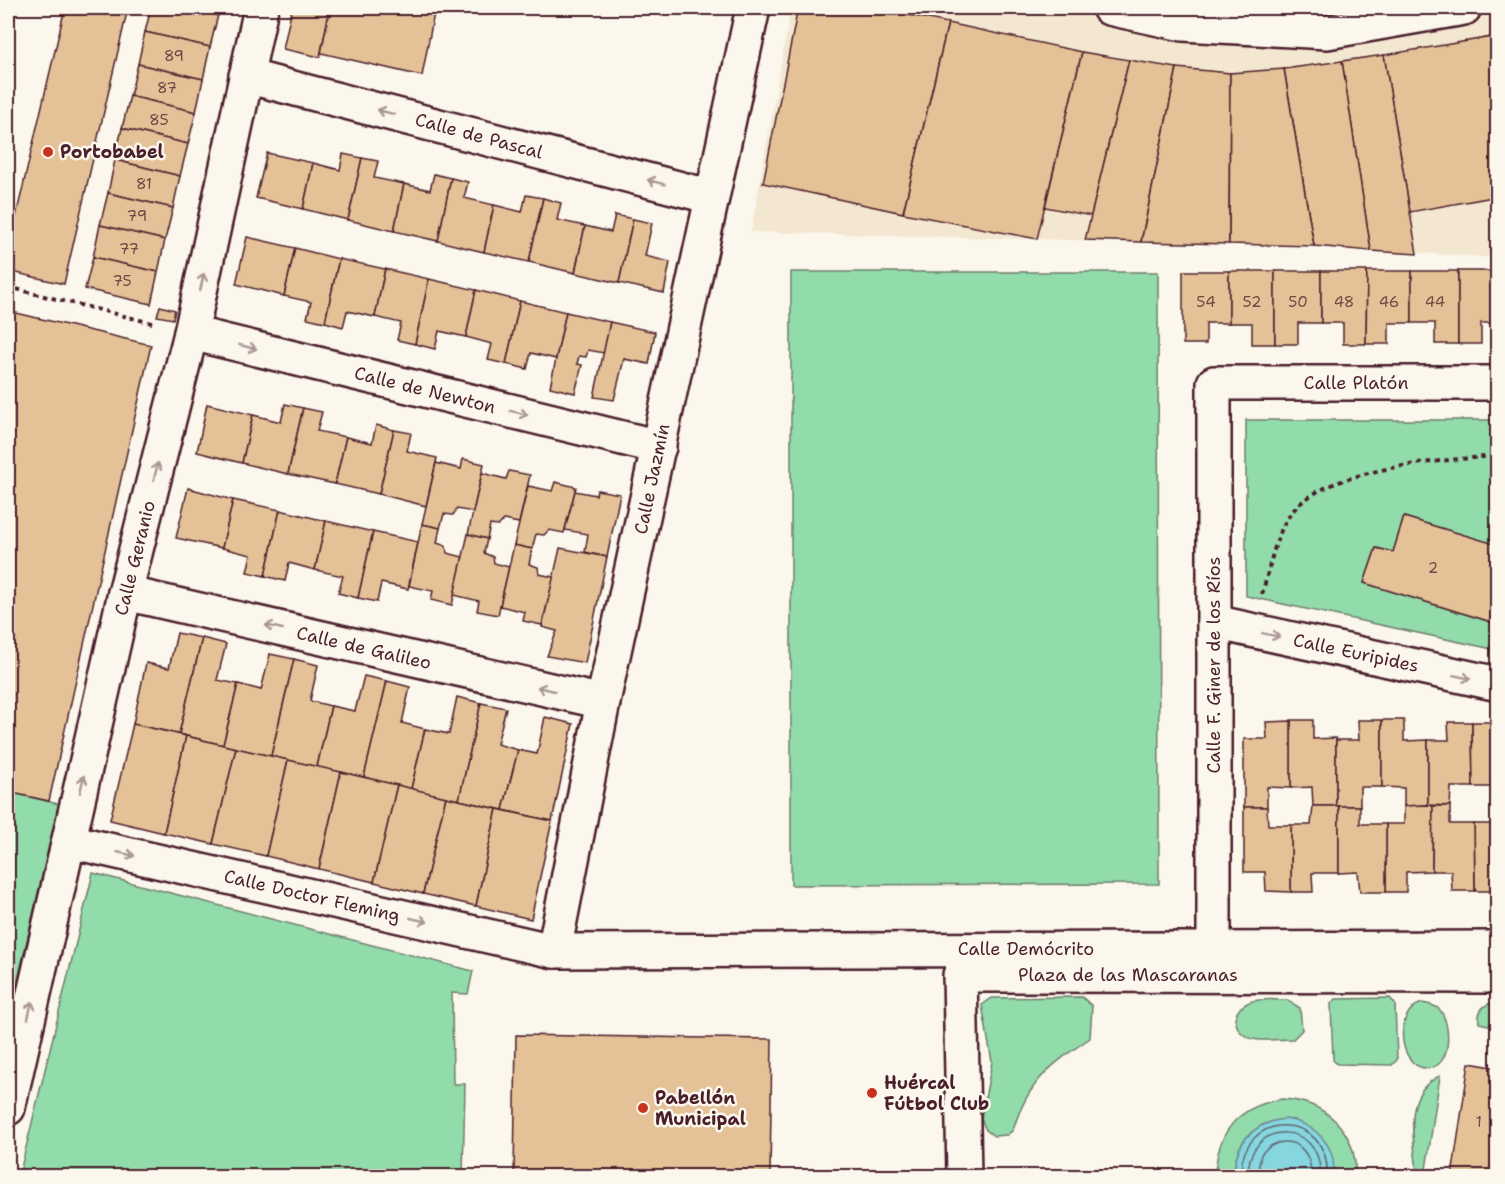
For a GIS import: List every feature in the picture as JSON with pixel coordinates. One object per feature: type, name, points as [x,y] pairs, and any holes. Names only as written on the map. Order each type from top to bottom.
[{"type":"street","name":"Calle Geranio","points":[[8,1108],[125,593],[191,333],[261,8]]},
{"type":"street","name":"Calle Jazmín","points":[[554,951],[603,702],[753,8]]},
{"type":"street","points":[[1108,8],[1182,24],[1327,32],[1444,9]]},
{"type":"street","name":"Calle de Pascal","points":[[246,76],[712,197]]},
{"type":"street","name":"Calle de Newton","points":[[191,333],[659,447]]},
{"type":"street","name":"Calle Platón","points":[[1214,383],[1497,383]]},
{"type":"street","name":"Calle F. Giner de los Ríos","points":[[1214,383],[1214,948]]},
{"type":"street","name":"Calle de Galileo","points":[[125,593],[603,702]]},
{"type":"street","name":"Calle Euripides","points":[[1214,622],[1497,684]]},
{"type":"street","name":"Calle Doctor Fleming","points":[[69,841],[554,951]]},
{"type":"street","name":"Calle Demócrito","points":[[554,951],[1497,948]]},
{"type":"street","name":"Plaza de las Mascaranas","points":[[964,1176],[960,975],[1497,976]]},
{"type":"path","points":[[8,287],[191,333]]},
{"type":"path","points":[[1261,599],[1284,526],[1292,512],[1317,492],[1353,478],[1393,468],[1432,461],[1497,456]]},
{"type":"shaded area","points":[[791,8],[1497,8],[1497,258],[1314,246],[751,232]]},
{"type":"green space","points":[[791,272],[1158,272],[1159,884],[791,885]]},
{"type":"green space","points":[[1246,420],[1497,420],[1497,545],[1404,517],[1393,552],[1376,548],[1364,583],[1497,624],[1497,650],[1246,596]]},
{"type":"green space","points":[[8,792],[59,804],[8,1022]]},
{"type":"green space","points":[[93,873],[473,971],[468,994],[452,993],[453,1084],[465,1084],[463,1176],[19,1176]]},
{"type":"green space","points":[[1082,997],[1092,1006],[1090,1038],[1042,1076],[1026,1099],[1013,1130],[1007,1135],[994,1136],[986,1130],[981,1119],[992,1062],[982,1005],[992,998]]},
{"type":"green space","points":[[1390,998],[1395,1004],[1397,1060],[1392,1065],[1337,1064],[1333,1060],[1331,1004],[1336,999]]},
{"type":"green space","points":[[1256,1000],[1287,1000],[1300,1008],[1302,1030],[1293,1039],[1257,1040],[1249,1038],[1238,1028],[1235,1018],[1243,1005]]},
{"type":"green space","points":[[1497,1001],[1497,1027],[1479,1023],[1479,1014],[1483,1008]]},
{"type":"green space","points":[[1422,1003],[1439,1009],[1446,1022],[1448,1041],[1444,1058],[1433,1067],[1422,1067],[1413,1062],[1403,1042],[1406,1018],[1412,1009]]},
{"type":"green space","points":[[1440,1076],[1425,1176],[1417,1176],[1413,1135],[1414,1107],[1427,1084]]},
{"type":"green space","points":[[1282,1099],[1312,1106],[1336,1122],[1345,1133],[1351,1146],[1355,1160],[1355,1176],[1333,1176],[1334,1170],[1295,1120],[1282,1120],[1260,1127],[1243,1142],[1235,1163],[1235,1176],[1215,1176],[1220,1146],[1232,1124],[1253,1108]]},
{"type":"water","points":[[1285,1119],[1305,1125],[1322,1137],[1332,1155],[1333,1176],[1235,1176],[1237,1154],[1247,1137],[1263,1125]]},
{"type":"building","points":[[65,8],[128,8],[64,284],[8,271],[8,250]]},
{"type":"building","points":[[151,8],[185,8],[218,15],[210,47],[145,32]]},
{"type":"building","points":[[185,8],[220,8],[218,15]]},
{"type":"building","points":[[292,8],[330,8],[320,57],[283,49]]},
{"type":"building","points":[[330,8],[435,8],[422,76],[321,53]]},
{"type":"building","points":[[798,8],[875,8],[948,23],[903,213],[763,183]]},
{"type":"building","points":[[948,23],[1082,52],[1037,239],[903,213]]},
{"type":"building","points":[[145,32],[210,47],[203,79],[138,64]]},
{"type":"building","points":[[1498,36],[1498,196],[1410,212],[1384,55]]},
{"type":"building","points":[[1082,52],[1129,60],[1091,216],[1045,207]]},
{"type":"building","points":[[1384,55],[1417,254],[1371,251],[1342,61]]},
{"type":"building","points":[[1129,60],[1177,68],[1141,242],[1085,240]]},
{"type":"building","points":[[1342,61],[1371,251],[1314,246],[1284,69]]},
{"type":"building","points":[[138,64],[203,79],[196,112],[130,96]]},
{"type":"building","points":[[1177,68],[1230,73],[1229,244],[1141,242]]},
{"type":"building","points":[[1284,69],[1314,246],[1229,244],[1230,73]]},
{"type":"building","points":[[130,96],[196,112],[188,144],[122,128]]},
{"type":"building","points":[[122,128],[188,144],[180,176],[115,160]]},
{"type":"building","points":[[267,153],[313,163],[303,209],[256,198]]},
{"type":"building","points":[[343,154],[362,158],[348,220],[303,209],[313,163],[340,170]]},
{"type":"building","points":[[362,158],[378,161],[374,178],[404,184],[394,231],[348,220]]},
{"type":"building","points":[[115,160],[180,176],[173,208],[108,193]]},
{"type":"building","points":[[434,174],[451,178],[438,241],[394,231],[404,184],[430,190]]},
{"type":"building","points":[[451,178],[468,182],[464,198],[494,205],[484,252],[438,241]]},
{"type":"building","points":[[108,193],[173,208],[165,240],[100,225]]},
{"type":"building","points":[[526,195],[543,198],[529,262],[484,252],[494,205],[522,212]]},
{"type":"building","points":[[543,198],[561,203],[557,220],[585,226],[575,273],[529,262]]},
{"type":"building","points":[[615,215],[633,219],[619,283],[575,273],[585,226],[611,232]]},
{"type":"building","points":[[633,219],[652,223],[645,256],[670,262],[664,293],[619,283]]},
{"type":"building","points":[[100,225],[165,240],[158,272],[93,257]]},
{"type":"building","points":[[247,237],[295,248],[284,296],[236,284]]},
{"type":"building","points":[[295,248],[339,259],[325,322],[307,318],[311,302],[284,296]]},
{"type":"building","points":[[93,257],[158,272],[151,304],[85,289]]},
{"type":"building","points":[[339,259],[385,269],[375,317],[347,311],[343,327],[325,322]]},
{"type":"building","points":[[385,269],[429,279],[415,344],[397,340],[401,323],[375,317]]},
{"type":"building","points":[[1183,271],[1229,271],[1229,323],[1206,323],[1206,344],[1183,344]]},
{"type":"building","points":[[1229,271],[1275,271],[1275,344],[1252,344],[1252,323],[1229,323]]},
{"type":"building","points":[[1275,271],[1321,271],[1321,323],[1298,323],[1298,344],[1275,344]]},
{"type":"building","points":[[1321,271],[1367,271],[1366,344],[1343,344],[1343,323],[1321,323]]},
{"type":"building","points":[[1367,271],[1412,271],[1412,323],[1389,323],[1389,344],[1366,344]]},
{"type":"building","points":[[1412,271],[1458,271],[1458,344],[1435,344],[1435,323],[1412,323]]},
{"type":"building","points":[[1458,271],[1498,271],[1498,323],[1481,323],[1481,344],[1458,344]]},
{"type":"building","points":[[429,279],[476,290],[466,337],[439,331],[435,349],[415,344]]},
{"type":"building","points":[[476,290],[520,301],[506,364],[488,360],[492,344],[466,337]]},
{"type":"building","points":[[520,301],[566,312],[556,359],[531,353],[527,369],[506,364]]},
{"type":"building","points":[[160,306],[175,310],[173,319],[157,316]]},
{"type":"building","points":[[8,311],[151,345],[49,801],[8,792]]},
{"type":"building","points":[[566,312],[610,322],[604,353],[588,350],[586,357],[579,356],[577,364],[582,365],[575,393],[550,387]]},
{"type":"building","points":[[610,322],[655,332],[649,364],[624,359],[614,400],[594,397]]},
{"type":"building","points":[[207,404],[253,415],[242,463],[197,452]]},
{"type":"building","points":[[285,404],[303,408],[288,474],[242,463],[253,415],[281,422]]},
{"type":"building","points":[[303,408],[322,412],[317,431],[346,437],[335,484],[288,474]]},
{"type":"building","points":[[376,425],[394,430],[379,494],[335,484],[346,437],[372,443]]},
{"type":"building","points":[[394,430],[411,433],[407,451],[437,458],[426,506],[379,494]]},
{"type":"building","points":[[463,459],[484,464],[473,512],[457,509],[453,515],[444,514],[440,528],[422,524],[436,463],[461,469]]},
{"type":"building","points":[[509,471],[530,475],[519,523],[504,520],[498,526],[490,525],[487,539],[468,534],[482,473],[506,479]]},
{"type":"building","points":[[555,482],[576,487],[564,533],[549,530],[544,535],[536,534],[532,549],[514,545],[528,486],[552,491]]},
{"type":"building","points":[[188,488],[233,500],[222,548],[176,538]]},
{"type":"building","points":[[597,490],[620,494],[607,557],[585,552],[588,534],[565,530],[575,491],[596,495]]},
{"type":"building","points":[[233,500],[280,510],[265,576],[247,572],[251,555],[222,548]]},
{"type":"building","points":[[280,510],[326,521],[315,570],[289,563],[285,581],[265,576]]},
{"type":"building","points":[[1404,517],[1498,545],[1498,624],[1364,583],[1376,548],[1393,552]]},
{"type":"building","points":[[326,521],[373,532],[358,598],[338,593],[343,576],[315,570]]},
{"type":"building","points":[[422,524],[440,528],[437,543],[446,546],[447,553],[463,557],[452,605],[431,600],[433,591],[409,586]]},
{"type":"building","points":[[373,532],[418,542],[408,589],[381,583],[377,602],[358,598]]},
{"type":"building","points":[[468,534],[487,539],[484,553],[493,557],[494,563],[509,567],[498,615],[477,611],[479,601],[454,595]]},
{"type":"building","points":[[514,545],[532,549],[529,564],[538,567],[539,574],[554,577],[542,625],[523,621],[525,612],[500,606]]},
{"type":"building","points":[[560,548],[607,557],[585,663],[547,656],[557,631],[542,627]]},
{"type":"building","points":[[177,633],[202,638],[179,734],[133,724],[146,663],[169,668]]},
{"type":"building","points":[[202,638],[226,644],[217,680],[238,684],[223,745],[179,734]]},
{"type":"building","points":[[270,654],[294,659],[271,756],[223,745],[238,684],[261,690]]},
{"type":"building","points":[[294,659],[318,665],[310,701],[331,706],[317,767],[271,756]]},
{"type":"building","points":[[364,676],[387,681],[364,777],[317,767],[331,706],[355,711]]},
{"type":"building","points":[[387,681],[410,687],[402,723],[425,729],[411,789],[364,777]]},
{"type":"building","points":[[457,697],[481,703],[459,800],[411,789],[425,729],[449,734]]},
{"type":"building","points":[[481,703],[506,708],[497,744],[518,750],[503,810],[459,800]]},
{"type":"building","points":[[545,717],[573,724],[552,821],[503,810],[518,750],[537,754]]},
{"type":"building","points":[[1291,720],[1313,720],[1313,739],[1336,738],[1336,806],[1313,806],[1312,787],[1291,788]]},
{"type":"building","points":[[1358,720],[1382,720],[1382,787],[1360,787],[1360,806],[1336,806],[1336,740],[1359,740]]},
{"type":"building","points":[[1382,720],[1404,720],[1404,741],[1428,740],[1428,805],[1404,806],[1404,788],[1382,787]]},
{"type":"building","points":[[1291,721],[1291,788],[1267,787],[1267,807],[1244,807],[1244,739],[1267,739],[1266,722]]},
{"type":"building","points":[[1448,722],[1472,722],[1473,787],[1451,787],[1450,806],[1428,805],[1428,740],[1449,740]]},
{"type":"building","points":[[1472,722],[1493,722],[1494,742],[1498,742],[1498,805],[1494,805],[1493,787],[1473,787]]},
{"type":"building","points":[[133,724],[186,736],[164,833],[110,820]]},
{"type":"building","points":[[186,736],[236,748],[213,844],[164,833]]},
{"type":"building","points":[[236,748],[288,760],[266,856],[213,844]]},
{"type":"building","points":[[288,760],[341,772],[319,869],[266,856]]},
{"type":"building","points":[[341,772],[397,785],[374,882],[319,869]]},
{"type":"building","points":[[397,785],[446,797],[423,894],[374,882]]},
{"type":"building","points":[[446,797],[497,809],[476,906],[423,894]]},
{"type":"building","points":[[1494,805],[1498,805],[1496,891],[1475,891],[1474,824],[1494,824]]},
{"type":"building","points":[[1313,806],[1339,806],[1339,873],[1312,873],[1313,892],[1291,892],[1291,825],[1311,825]]},
{"type":"building","points":[[1339,806],[1360,806],[1360,824],[1386,824],[1386,892],[1360,892],[1358,872],[1339,873]]},
{"type":"building","points":[[1404,806],[1433,806],[1432,871],[1406,872],[1406,892],[1386,892],[1386,824],[1404,824]]},
{"type":"building","points":[[1433,806],[1450,806],[1450,824],[1474,824],[1475,891],[1452,891],[1451,871],[1432,871]]},
{"type":"building","points":[[1244,807],[1267,807],[1268,825],[1291,825],[1291,892],[1266,891],[1265,872],[1244,872]]},
{"type":"building","points":[[497,809],[552,821],[531,919],[476,906]]},
{"type":"building","name":"Pabellón Municipal","points":[[516,1035],[772,1039],[770,1176],[514,1176]]},
{"type":"building","points":[[1469,1063],[1498,1068],[1498,1176],[1452,1176]]},
{"type":"place","name":"Portobabel","points":[[48,152]]},
{"type":"place","name":"Huércal Fútbol Club","points":[[872,1093]]},
{"type":"place","name":"Pabellón Municipal","points":[[643,1108]]}]
